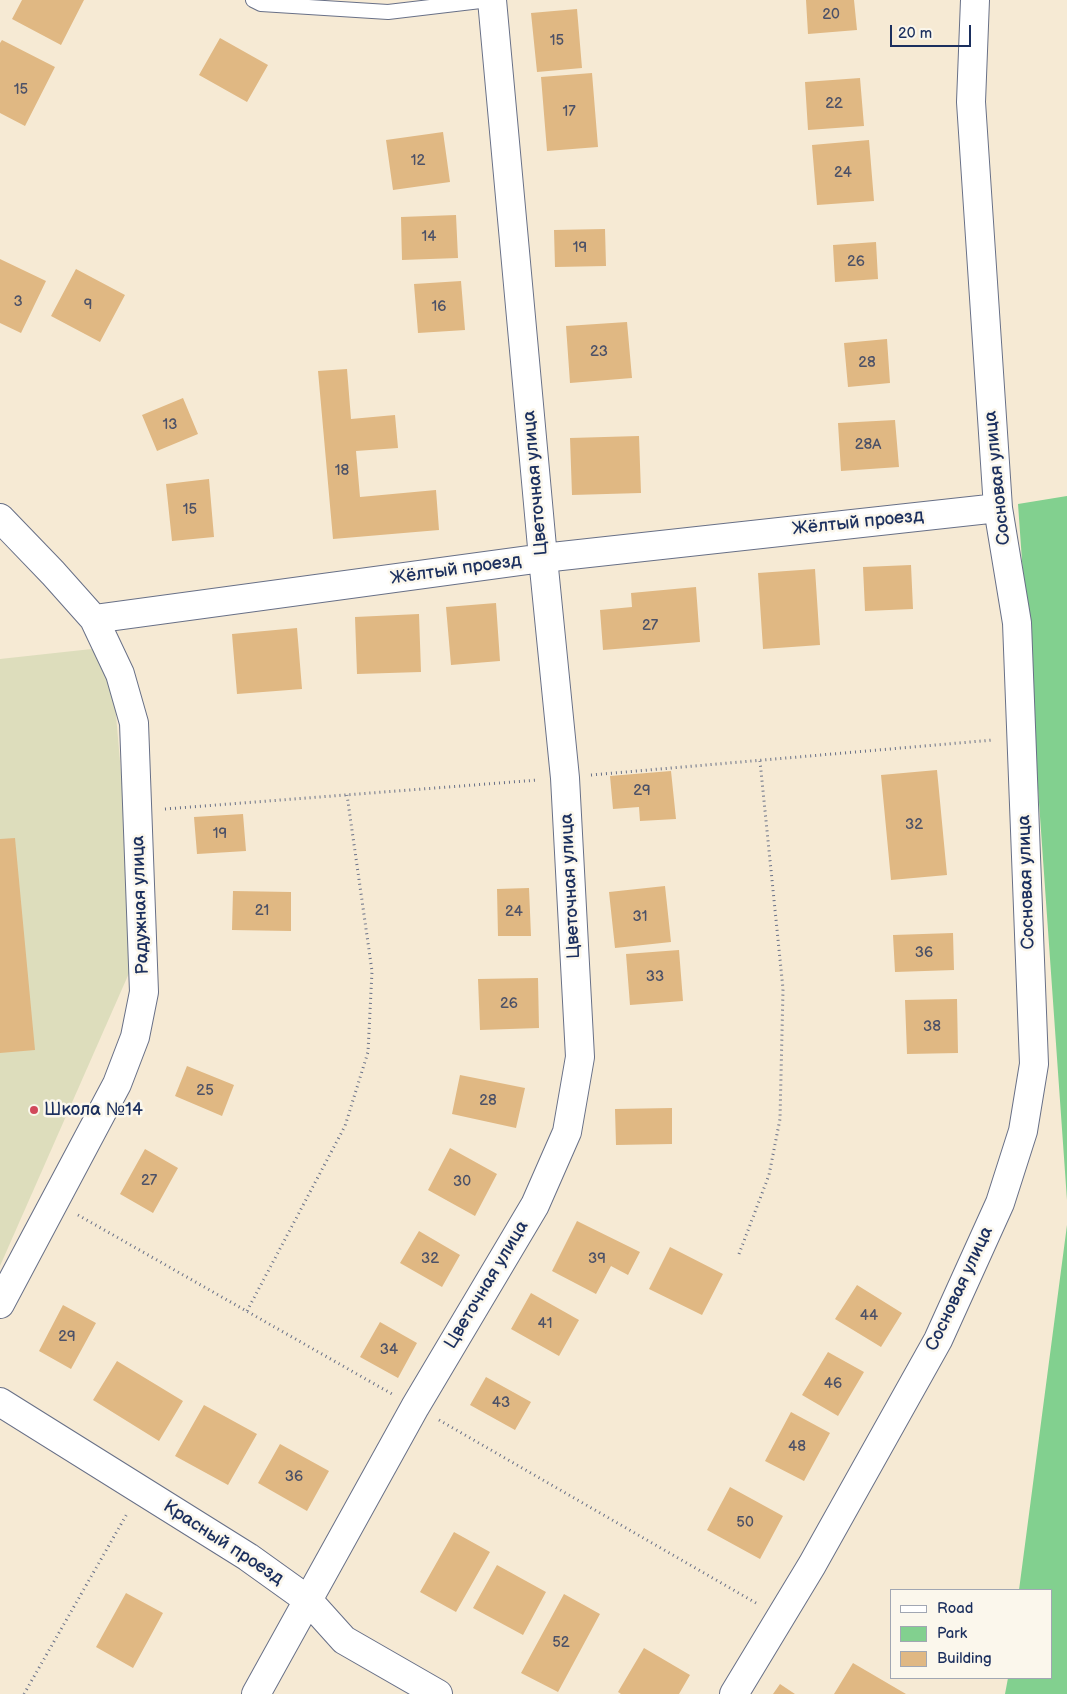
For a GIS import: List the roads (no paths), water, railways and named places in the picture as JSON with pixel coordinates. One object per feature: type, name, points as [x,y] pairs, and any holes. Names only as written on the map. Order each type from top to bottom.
[{"type":"street","name":"Цветочная улица","points":[[256,1694],[415,1406],[535,1205],[567,1132],[580,1057],[565,778],[492,0]]},
{"type":"street","name":"Сосновая улица","points":[[734,1694],[812,1565],[938,1340],[1000,1203],[1023,1131],[1034,1064],[1017,623],[998,508],[971,102],[975,0]]},
{"type":"street","name":"Жёлтый проезд","points":[[94,619],[543,558],[998,508]]},
{"type":"street","name":"Радужная улица","points":[[0,518],[94,619],[120,674],[134,722],[144,992],[135,1037],[117,1084],[0,1304]]},
{"type":"street","name":"Красный проезд","points":[[0,1402],[248,1557],[308,1600],[344,1640],[438,1694]]},
{"type":"lane","points":[[253,0],[261,4],[388,12],[489,0]]},
{"type":"place","name":"Школа №14","points":[[34,1110]]}]
